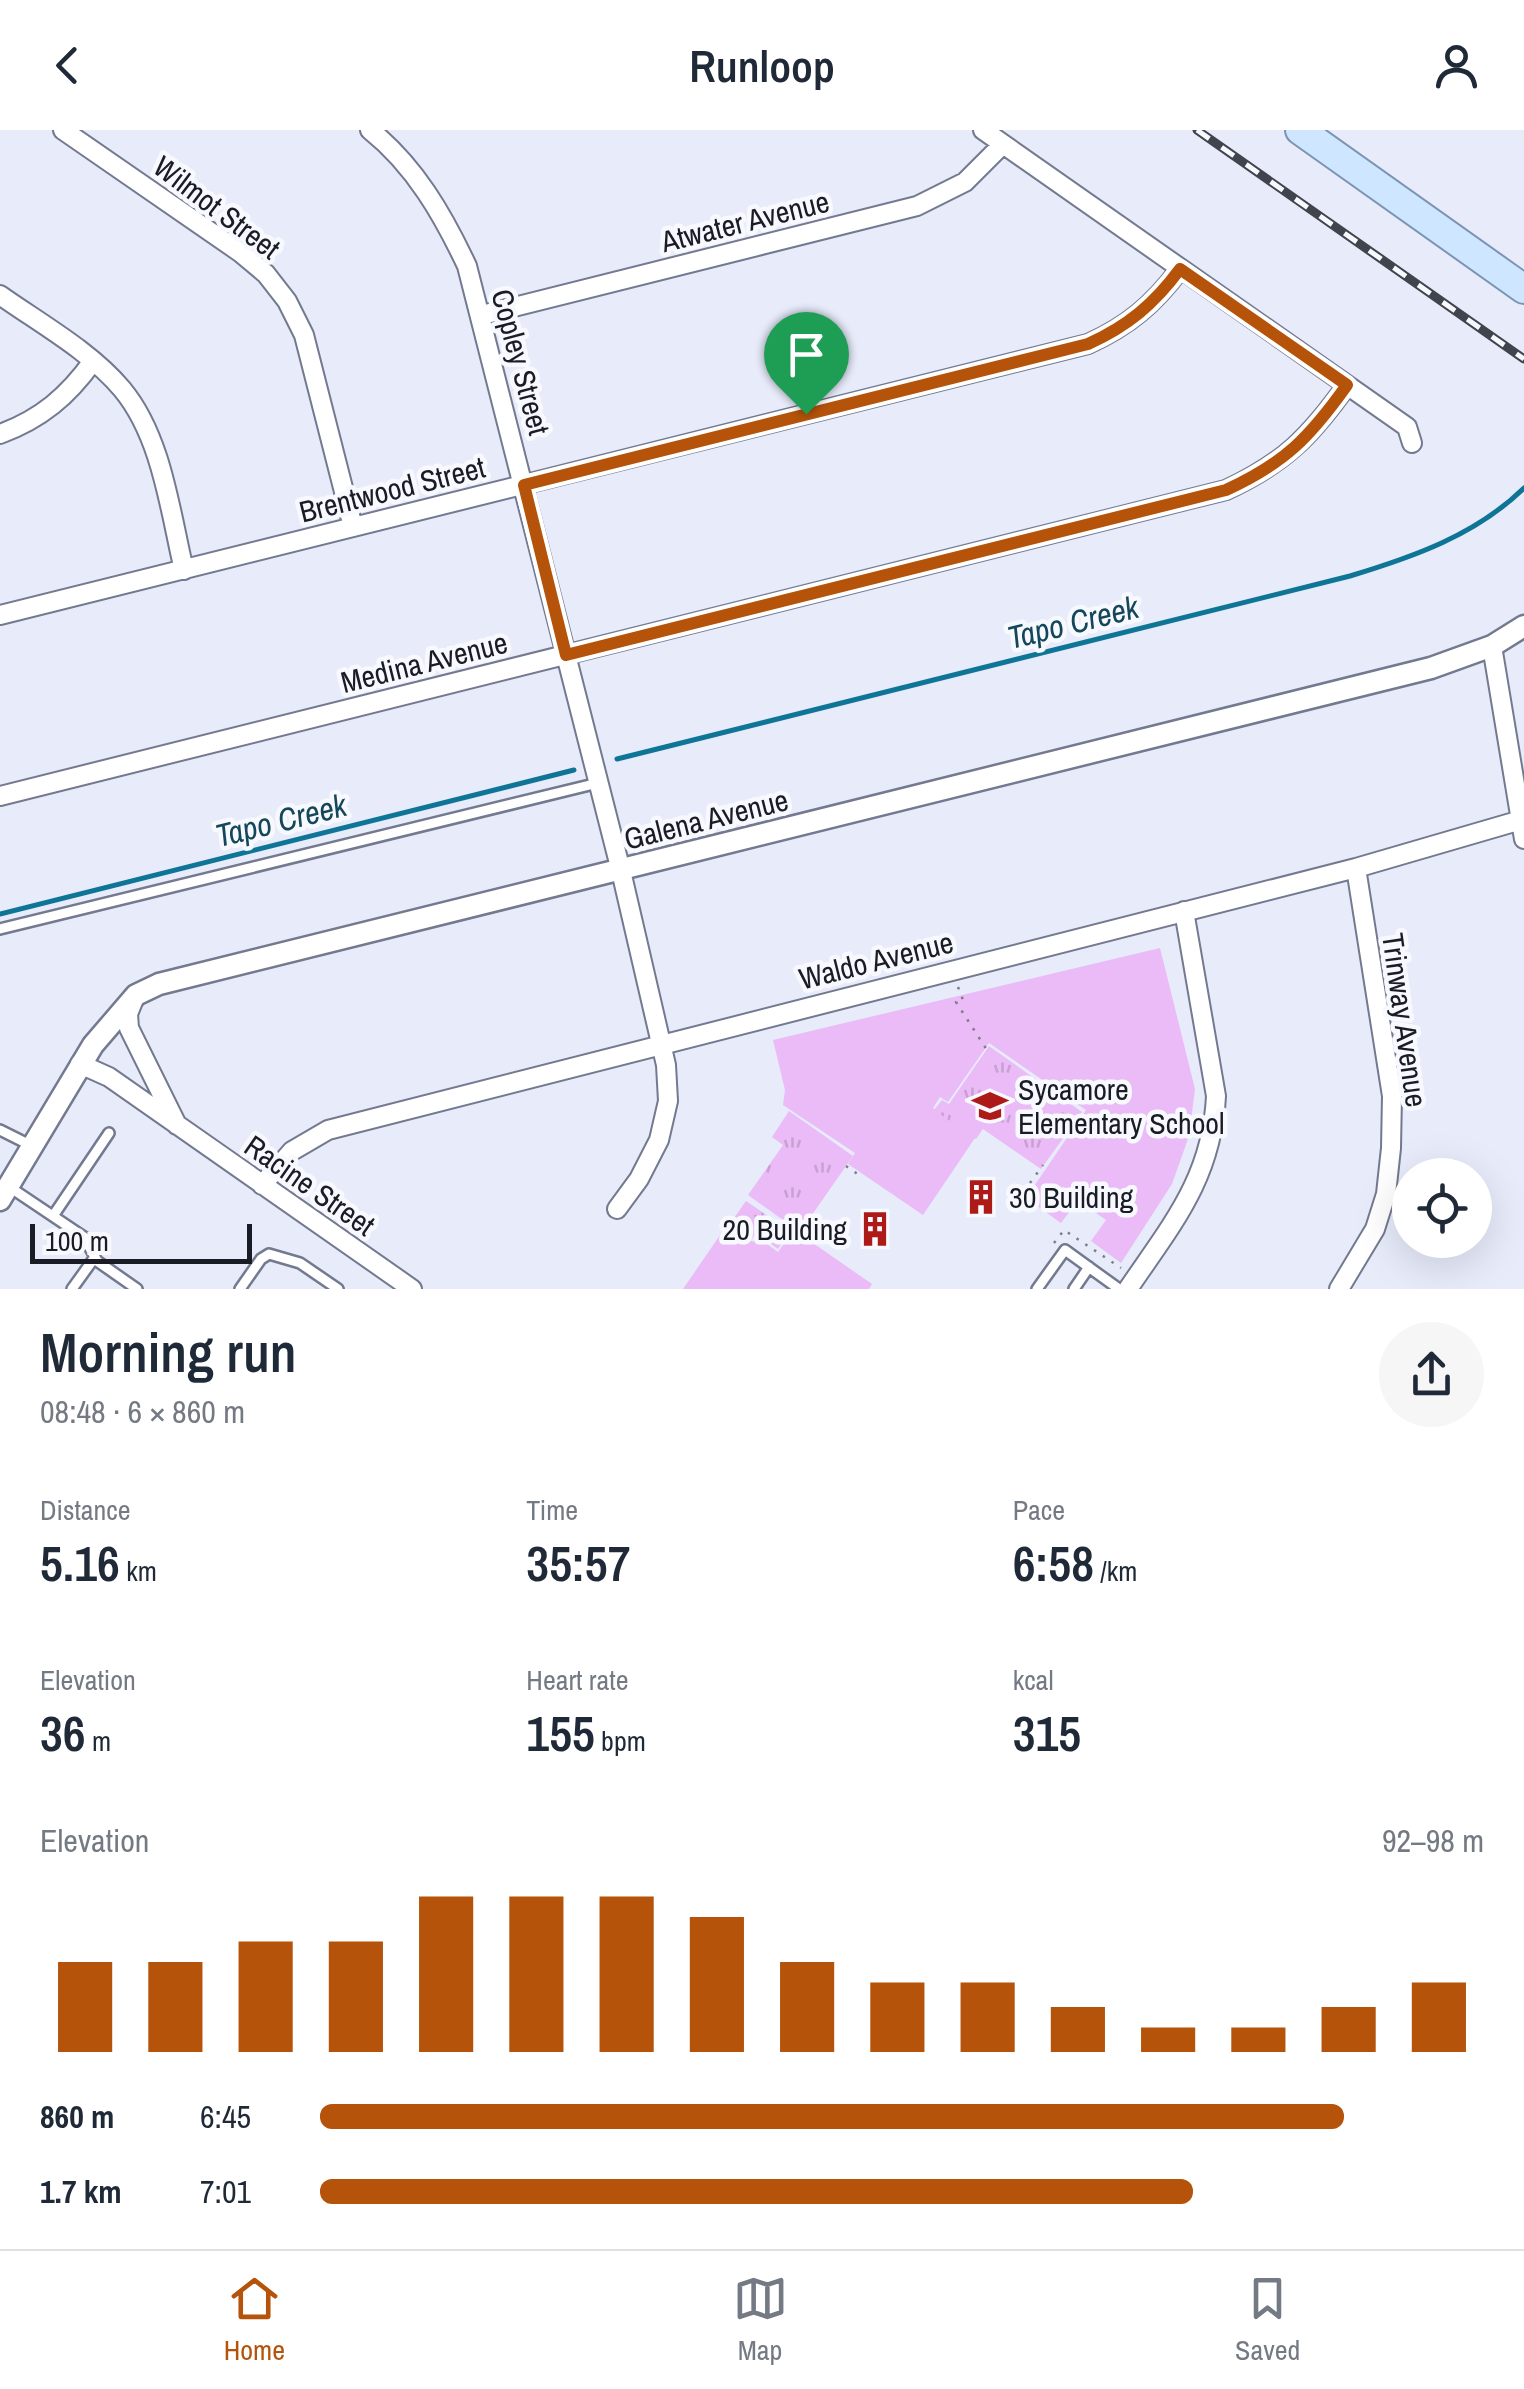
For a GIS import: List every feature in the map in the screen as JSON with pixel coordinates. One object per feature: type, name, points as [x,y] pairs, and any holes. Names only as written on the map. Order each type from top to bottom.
[{"type":"main road","points":[[1300,130],[1524,289]]},
{"type":"street","name":"Wilmot Street","points":[[64,130],[241,253],[266,274],[288,301],[304,335],[353,527]]},
{"type":"street","name":"Copley Street","points":[[370,130],[414,175],[445,220],[467,266],[662,1043],[668,1101],[659,1140],[639,1178],[616,1209]]},
{"type":"street","points":[[983,130],[1407,427],[1412,444]]},
{"type":"street","name":"Atwater Avenue","points":[[482,315],[917,206],[965,182],[1003,144]]},
{"type":"street","name":"Brentwood Street","points":[[0,616],[1088,344],[1142,314],[1180,269]]},
{"type":"street","points":[[0,296],[93,361],[124,392],[147,430],[184,570]]},
{"type":"street","points":[[0,434],[22,426],[62,399],[93,361]]},
{"type":"street","name":"Medina Avenue","points":[[0,796],[1226,490],[1262,474],[1293,452],[1317,428],[1347,385]]},
{"type":"street","name":"Galena Avenue","points":[[136,995],[160,984],[1431,668],[1492,646],[1524,626]]},
{"type":"street","points":[[1492,646],[1524,839]]},
{"type":"street","name":"Waldo Avenue","points":[[262,1185],[292,1151],[328,1130],[1356,868],[1521,820]]},
{"type":"street","name":"Trinway Avenue","points":[[1339,1289],[1375,1229],[1386,1194],[1391,1148],[1392,1096],[1356,868]]},
{"type":"street","points":[[1128,1289],[1187,1201],[1204,1167],[1215,1127],[1216,1096],[1184,911]]},
{"type":"street","points":[[4,1193],[80,1064],[136,995]]},
{"type":"street","name":"Racine Street","points":[[136,995],[128,1014],[128,1028],[177,1125]]},
{"type":"street","name":"Racine Street","points":[[80,1064],[109,1077],[412,1289]]},
{"type":"lane","points":[[0,929],[598,782]]},
{"type":"lane","points":[[0,1130],[32,1146]]},
{"type":"lane","points":[[53,1216],[109,1133]]},
{"type":"lane","points":[[4,1193],[53,1216],[84,1237],[95,1257],[137,1289]]},
{"type":"lane","points":[[1037,1289],[1066,1250],[1119,1289]]},
{"type":"lane","points":[[240,1289],[269,1254],[300,1263],[338,1289]]},
{"type":"lane","points":[[72,1289],[95,1257]]},
{"type":"lane","points":[[1074,1289],[1089,1267]]},
{"type":"path","points":[[957,986],[963,1000],[956,1002],[987,1050]]},
{"type":"path","points":[[1030,1183],[1044,1164]]},
{"type":"path","points":[[846,1166],[862,1178]]},
{"type":"path","points":[[808,1220],[824,1231]]},
{"type":"green space","points":[[1160,948],[1195,1089],[1189,1136],[1172,1184],[1121,1263],[1091,1241],[1106,1220],[1078,1200],[1061,1223],[1026,1198],[1086,1110],[989,1043],[948,1102],[940,1097],[933,1108],[975,1138],[923,1215],[848,1164],[855,1153],[783,1105],[785,1090],[773,1040]]},
{"type":"green space","points":[[989,1046],[1082,1112],[1041,1169],[983,1129],[976,1139],[934,1110],[942,1100],[949,1104]]},
{"type":"green space","points":[[789,1111],[853,1156],[800,1232],[748,1195],[783,1145],[772,1137]]},
{"type":"green space","points":[[746,1201],[790,1231],[778,1249],[756,1233],[751,1240],[729,1225]]},
{"type":"green space","points":[[727,1225],[753,1242],[757,1237],[778,1252],[794,1230],[872,1284],[869,1289],[683,1289]]},
{"type":"waterway","name":"Tapo Creek","points":[[617,759],[1350,576],[1420,552],[1464,531],[1524,488]]},
{"type":"waterway","name":"Tapo Creek","points":[[0,914],[574,770]]},
{"type":"railway","points":[[1197,130],[1524,359]]},
{"type":"place","name":"Sycamore Elementary School","points":[[990,1106]]},
{"type":"place","name":"30 Building","points":[[981,1197]]},
{"type":"place","name":"20 Building","points":[[875,1229]]},
{"type":"route","points":[[1180,269],[1347,385],[1317,428],[1293,452],[1262,474],[1226,490],[566,655],[524,485],[806,414],[1088,344],[1142,314],[1180,269]]}]
